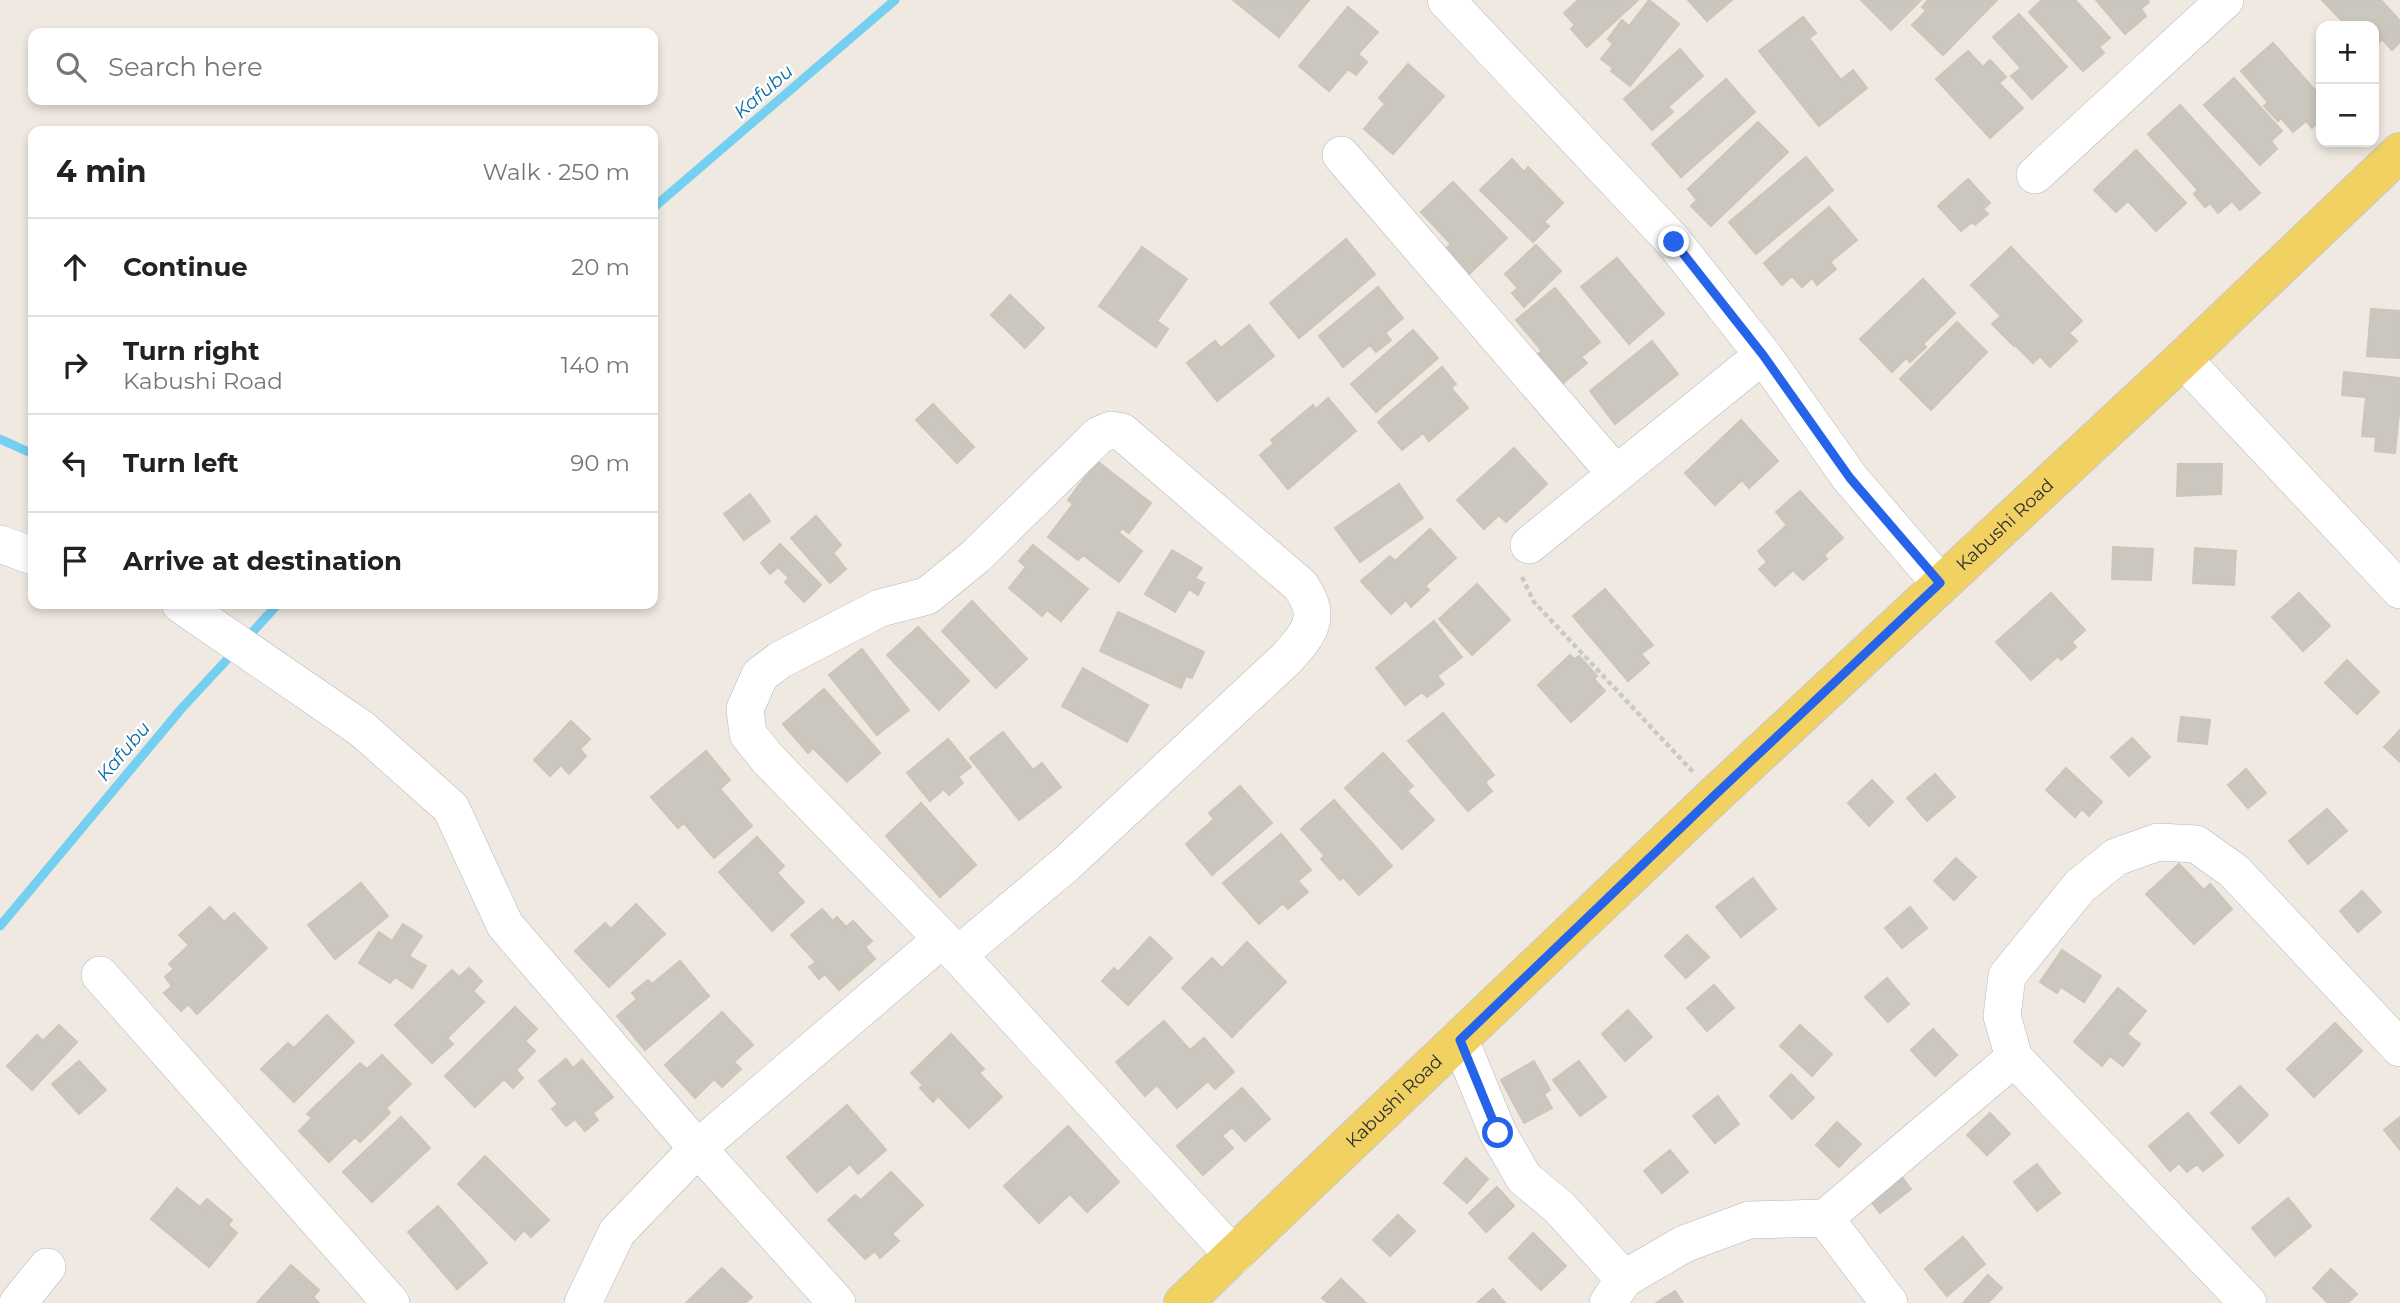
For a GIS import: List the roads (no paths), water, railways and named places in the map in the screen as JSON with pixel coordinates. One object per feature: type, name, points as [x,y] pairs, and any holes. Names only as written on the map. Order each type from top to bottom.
[{"type":"main road","name":"Kabushi Road","points":[[1184,1303],[1715,795],[2183,359],[2400,152]]},
{"type":"street","points":[[1446,0],[1674,242],[1763,355],[1850,478],[1940,583]]},
{"type":"street","points":[[2035,175],[2225,0]]},
{"type":"street","points":[[1341,155],[1616,474]]},
{"type":"street","points":[[1529,545],[1763,355]]},
{"type":"street","points":[[2183,359],[2400,590]]},
{"type":"street","points":[[583,1303],[617,1232],[698,1148],[950,947],[1076,855],[1301,643],[1309,628],[1313,611],[1301,586],[1122,432],[1111,430],[1099,435],[976,555],[927,596],[880,608],[780,660],[760,675],[746,709],[748,734],[767,758],[950,947],[1234,1256]]},
{"type":"street","points":[[0,544],[28,554]]},
{"type":"street","points":[[187,609],[362,729],[450,808],[505,925],[698,1148],[837,1303]]},
{"type":"street","points":[[2248,1303],[2014,1058],[2001,1016],[2007,976],[2080,886],[2116,857],[2158,842],[2196,844],[2234,871],[2400,1048]]},
{"type":"street","points":[[100,975],[391,1303]]},
{"type":"street","points":[[1460,1040],[1498,1133],[1524,1178],[1560,1208],[1616,1291],[1684,1244],[1749,1220],[1825,1218],[2014,1058]]},
{"type":"street","points":[[1825,1218],[1889,1303]]},
{"type":"street","points":[[18,1303],[47,1267]]},
{"type":"waterway","name":"Kafubu","points":[[658,204],[895,0]]},
{"type":"waterway","points":[[0,439],[28,452]]},
{"type":"waterway","name":"Kafubu","points":[[246,639],[273,609]]},
{"type":"waterway","name":"Kafubu","points":[[0,926],[182,708],[235,651]]}]
